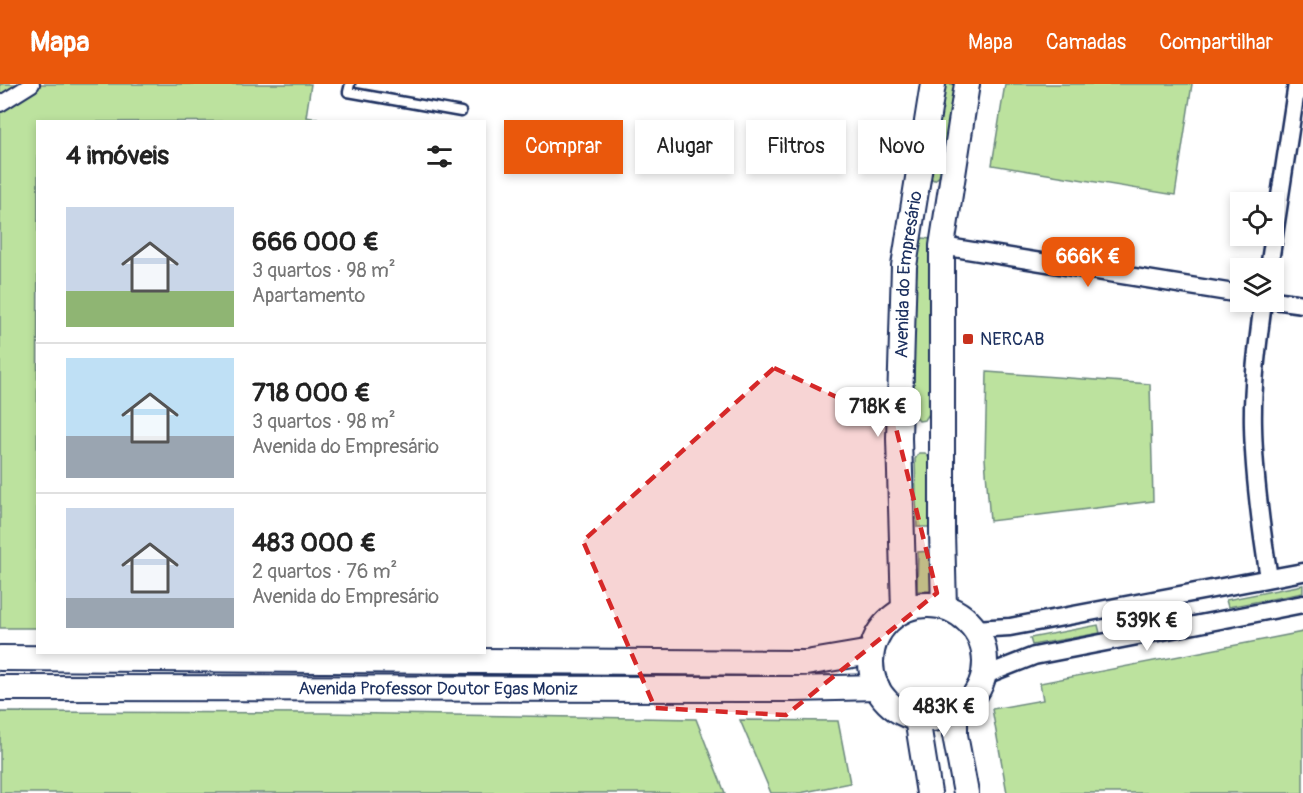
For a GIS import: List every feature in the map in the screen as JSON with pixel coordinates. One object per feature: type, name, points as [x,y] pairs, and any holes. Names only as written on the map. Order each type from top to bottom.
[{"type":"main road","name":"Avenida do Empresário","points":[[904,610],[899,438],[904,266],[933,84]]},
{"type":"main road","name":"Avenida do Empresário","points":[[944,607],[942,246],[968,84]]},
{"type":"main road","points":[[915,606],[944,607],[953,611],[974,629],[980,638],[985,657],[983,676],[975,694],[955,712],[929,719],[917,718],[895,708],[877,687],[873,679],[871,652],[883,626],[904,610],[915,606]]},
{"type":"main road","name":"Avenida Professor Doutor Egas Moniz","points":[[0,658],[806,663],[871,652]]},
{"type":"main road","name":"Avenida Professor Doutor Egas Moniz","points":[[0,688],[794,689],[877,687]]},
{"type":"main road","points":[[955,712],[955,735],[966,793]]},
{"type":"main road","points":[[917,718],[929,793]]},
{"type":"street","points":[[0,104],[32,84]]},
{"type":"street","points":[[1271,258],[1297,84]]},
{"type":"street","points":[[942,246],[1230,292]]},
{"type":"street","points":[[1284,301],[1303,304]]},
{"type":"street","points":[[1262,312],[1253,425],[1259,515],[1269,578]]},
{"type":"street","points":[[974,629],[1010,627],[1303,572]]},
{"type":"street","points":[[983,676],[1034,656],[1303,604]]},
{"type":"lane","points":[[350,84],[348,92],[461,112]]},
{"type":"highlighted area","points":[[774,368],[895,424],[937,593],[786,715],[655,708],[583,541]]},
{"type":"green space","points":[[0,84],[311,84],[306,117],[325,120],[36,120],[36,628],[0,628]]},
{"type":"green space","points":[[943,84],[957,84],[946,144],[946,120],[937,120]]},
{"type":"green space","points":[[1005,84],[1192,84],[1175,195],[992,165]]},
{"type":"green space","points":[[928,174],[940,174],[934,180]]},
{"type":"green space","points":[[923,238],[930,239],[934,246],[929,311],[929,414],[925,420],[919,421],[914,415],[914,308],[919,243]]},
{"type":"green space","points":[[987,372],[1150,384],[1153,501],[990,521],[985,459]]},
{"type":"green space","points":[[919,453],[925,453],[929,458],[931,527],[917,527],[915,459]]},
{"type":"green space","points":[[931,551],[934,591],[917,591],[918,552]]},
{"type":"green space","points":[[1303,585],[1303,593],[1228,607],[1226,600]]},
{"type":"green space","points":[[1098,625],[1100,633],[1032,645],[1030,638]]},
{"type":"green space","points":[[1303,632],[1303,793],[1007,793],[992,709],[1043,700],[1040,683]]},
{"type":"green space","points":[[0,712],[324,713],[696,719],[725,793],[0,793]]},
{"type":"green space","points":[[740,720],[838,721],[850,783],[800,793],[771,793]]},
{"type":"place","name":"NERCAB","points":[[968,339]]}]
